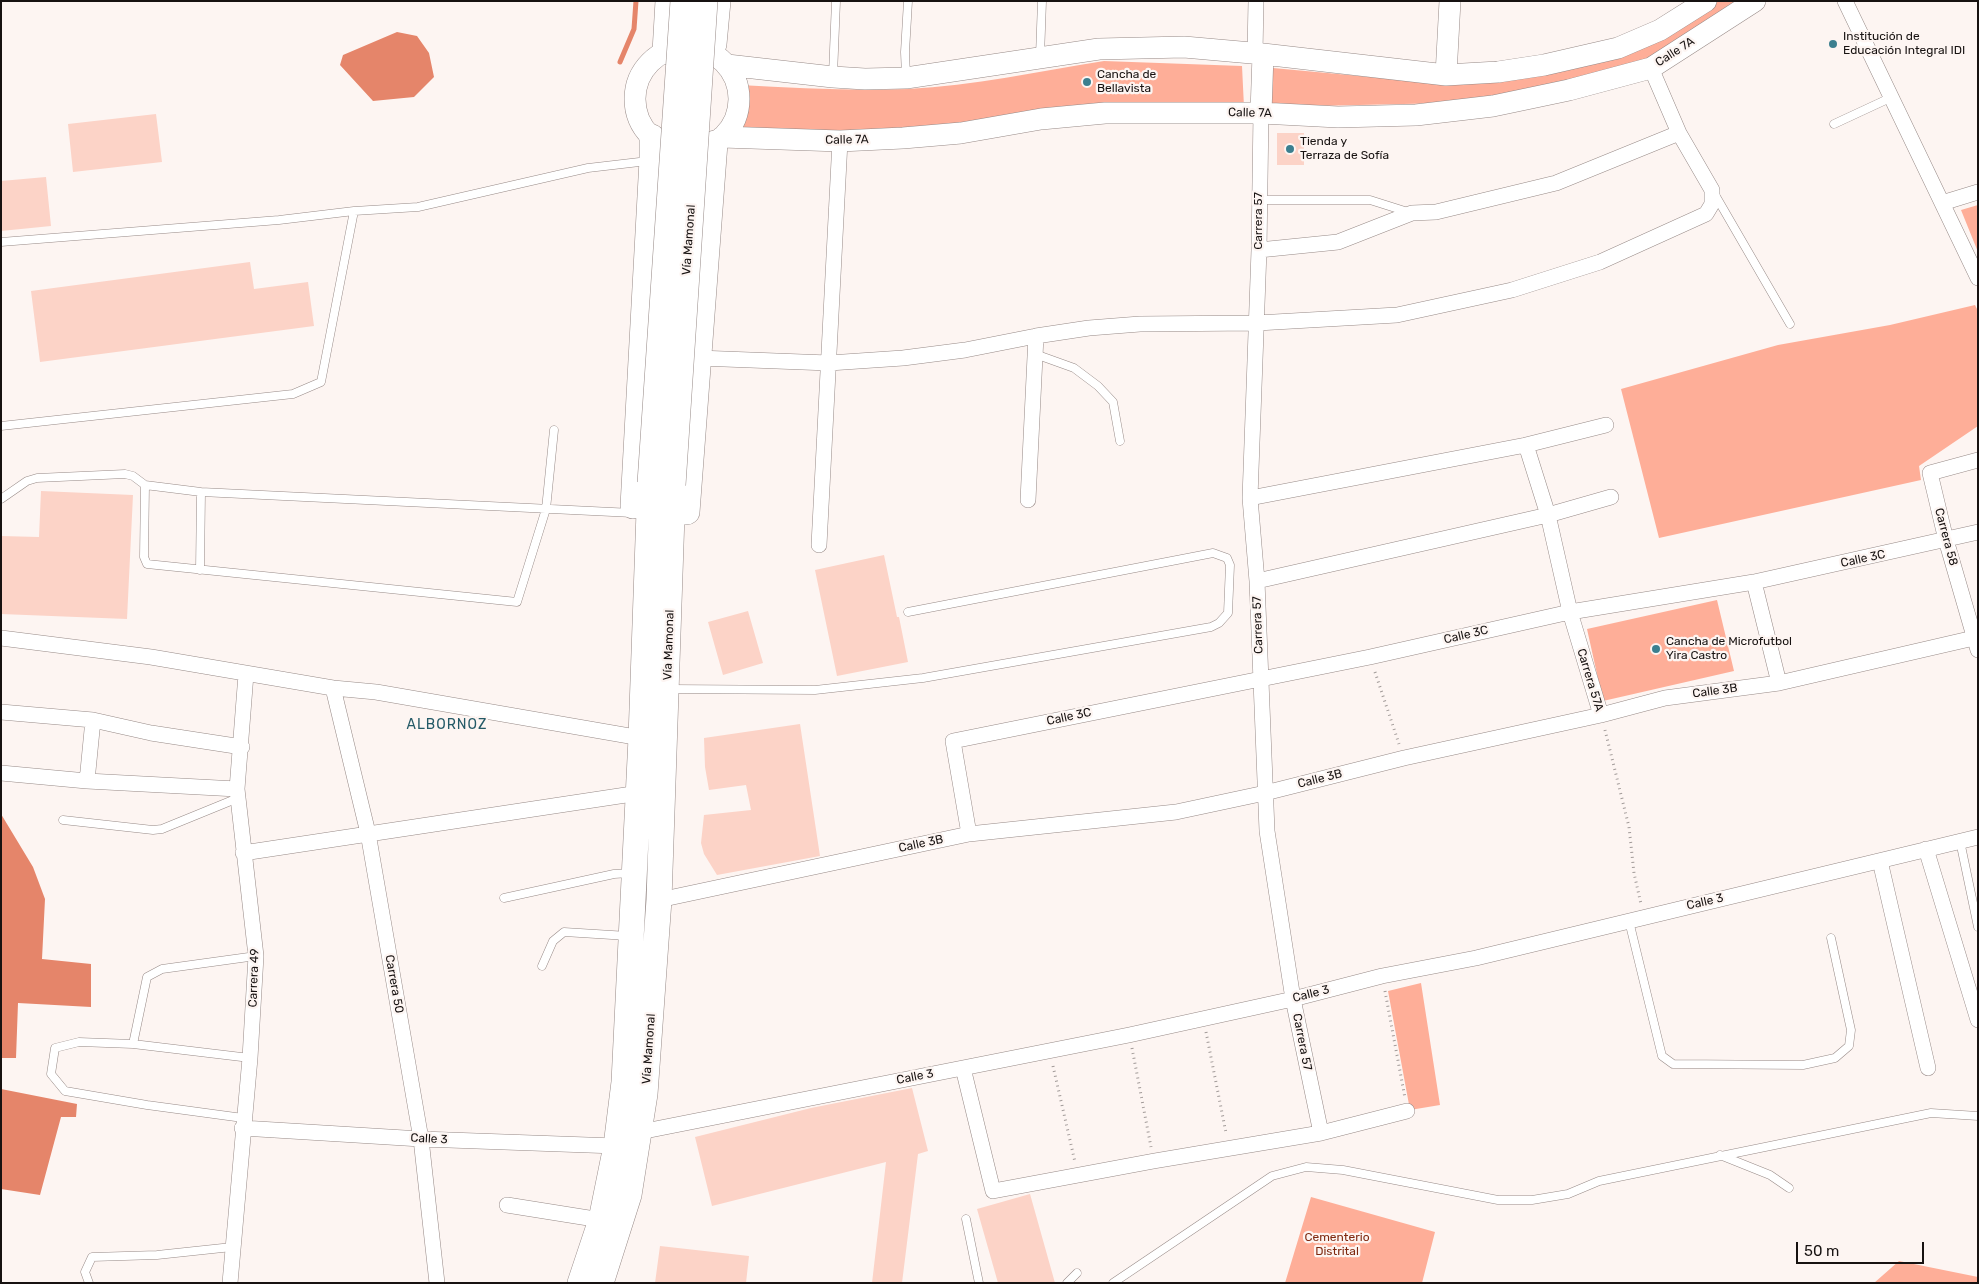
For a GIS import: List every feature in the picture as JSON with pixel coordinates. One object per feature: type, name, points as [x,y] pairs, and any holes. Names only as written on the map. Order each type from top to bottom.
[{"type":"main road","points":[[665,52],[668,1]]},
{"type":"main road","name":"Vía Mamonal","points":[[580,1283],[601,1220],[616,1146],[624,1082],[641,738],[659,582],[661,484],[683,1]]},
{"type":"main road","name":"Vía Mamonal","points":[[661,484],[705,1]]},
{"type":"main road","points":[[718,1],[720,60]]},
{"type":"main road","points":[[659,582],[687,520],[698,358],[719,140]]},
{"type":"main road","points":[[652,148],[633,514],[659,582]]},
{"type":"main road","name":"Vía Mamonal","points":[[601,1283],[615,1244],[629,1195],[646,1085],[658,900],[667,689],[659,582]]},
{"type":"street","points":[[1256,1],[1261,113]]},
{"type":"street","points":[[1446,75],[1450,1]]},
{"type":"street","points":[[720,60],[735,78],[739,94],[738,110],[732,124],[719,140],[703,148],[690,151],[676,150],[664,145],[652,148],[637,112],[636,91],[644,71],[653,60],[665,52],[681,48],[698,48],[720,60],[833,77],[906,78],[1108,49],[1184,48],[1259,54],[1446,75],[1498,72],[1544,65],[1618,48],[1660,30],[1706,1]]},
{"type":"street","name":"Calle 7A","points":[[719,140],[840,141],[902,138],[961,133],[1041,119],[1105,113],[1261,113],[1338,117],[1416,115],[1493,106],[1569,90],[1651,68],[1755,1]]},
{"type":"street","points":[[1845,1],[1978,278]]},
{"type":"street","points":[[698,358],[829,363],[902,358],[965,350],[1089,328],[1140,324],[1257,323],[1397,315],[1512,290],[1600,262],[1706,214],[1712,204],[1712,190],[1679,133],[1651,68]]},
{"type":"street","name":"Carrera 57","points":[[1261,113],[1257,323],[1250,498],[1257,581],[1267,831],[1293,999],[1321,1133]]},
{"type":"street","points":[[1259,250],[1338,242],[1412,214],[1436,212],[1556,183],[1679,133]]},
{"type":"street","points":[[819,545],[840,141]]},
{"type":"street","points":[[1942,203],[1978,192]]},
{"type":"street","points":[[1028,500],[1036,336]]},
{"type":"street","points":[[1250,498],[1526,445],[1606,425]]},
{"type":"street","name":"Carrera 57A","points":[[1526,445],[1548,514],[1570,612],[1601,715]]},
{"type":"street","name":"Carrera 58","points":[[1977,642],[1946,540],[1930,473],[1978,460]]},
{"type":"street","points":[[1257,581],[1548,514],[1611,497]]},
{"type":"street","name":"Calle 3C","points":[[969,834],[954,741],[1370,657],[1570,612],[1754,582],[1978,532]]},
{"type":"street","points":[[1754,582],[1779,683]]},
{"type":"street","points":[[1,638],[151,657],[333,688],[376,692],[641,738]]},
{"type":"street","name":"Calle 3B","points":[[658,900],[969,834],[1176,812],[1265,793],[1404,758],[1601,715],[1664,698],[1779,683],[1977,642]]},
{"type":"street","name":"Carrera 49","points":[[230,1283],[250,1058],[256,956],[243,853],[238,793],[246,674]]},
{"type":"street","name":"Carrera 50","points":[[333,688],[368,833],[421,1139],[437,1283]]},
{"type":"street","points":[[1,712],[93,720],[151,733],[242,746]]},
{"type":"street","points":[[88,781],[93,720]]},
{"type":"street","points":[[1,773],[238,793]]},
{"type":"street","points":[[243,853],[639,793]]},
{"type":"street","name":"Calle 3","points":[[640,1132],[1203,1019],[1293,999],[1382,976],[1476,958],[1978,837]]},
{"type":"street","points":[[1926,849],[1978,1020]]},
{"type":"street","points":[[1880,861],[1928,1068]]},
{"type":"street","points":[[963,1068],[993,1191],[1154,1161],[1321,1133],[1407,1111]]},
{"type":"street","name":"Calle 3","points":[[243,1123],[421,1139],[616,1146]]},
{"type":"street","points":[[507,1205],[601,1220]]},
{"type":"lane","points":[[833,77],[836,1]]},
{"type":"lane","points":[[906,78],[905,52],[908,1]]},
{"type":"lane","points":[[1040,58],[1042,1]]},
{"type":"lane","points":[[1834,124],[1890,98]]},
{"type":"lane","points":[[1,242],[418,207],[588,168],[652,148]]},
{"type":"lane","points":[[1712,190],[1790,324]]},
{"type":"lane","points":[[1259,200],[1370,200],[1412,214]]},
{"type":"lane","points":[[1,426],[293,394],[321,382],[354,211]]},
{"type":"lane","points":[[1035,354],[1074,368],[1098,386],[1113,402],[1120,441]]},
{"type":"lane","points":[[145,485],[144,557],[147,564],[517,602],[546,509],[554,430]]},
{"type":"lane","points":[[1,499],[28,481],[37,478],[125,474],[133,476],[145,485],[201,492],[633,514]]},
{"type":"lane","points":[[200,570],[201,492]]},
{"type":"lane","points":[[667,689],[815,690],[874,684],[923,678],[1210,627],[1219,623],[1228,613],[1230,565],[1227,558],[1213,553],[908,612]]},
{"type":"lane","points":[[63,820],[153,830],[162,829],[238,793]]},
{"type":"lane","points":[[1960,841],[1978,927]]},
{"type":"lane","points":[[504,898],[614,874],[635,873]]},
{"type":"lane","points":[[1636,919],[1662,1056],[1672,1064],[1803,1065],[1835,1058],[1848,1046],[1850,1030],[1831,938]]},
{"type":"lane","points":[[542,966],[553,941],[564,932],[631,937]]},
{"type":"lane","points":[[133,1044],[147,977],[162,969],[256,956]]},
{"type":"lane","points":[[243,1123],[66,1091],[51,1074],[55,1048],[79,1042],[133,1044],[250,1058]]},
{"type":"lane","points":[[1113,1283],[1272,1176],[1306,1167],[1343,1170],[1498,1200],[1532,1200],[1568,1194],[1600,1181],[1931,1113],[1978,1116]]},
{"type":"lane","points":[[1720,1155],[1770,1175],[1789,1188]]},
{"type":"lane","points":[[966,1219],[979,1283]]},
{"type":"lane","points":[[89,1283],[85,1272],[92,1257],[158,1255],[232,1247]]},
{"type":"lane","points":[[1067,1283],[1077,1273]]},
{"type":"path","points":[[1370,657],[1404,758]]},
{"type":"path","name":"Carrera 57A","points":[[1601,715],[1614,760],[1629,827],[1636,919]]},
{"type":"path","points":[[1382,976],[1407,1111]]},
{"type":"path","points":[[1203,1019],[1230,1149]]},
{"type":"path","points":[[1129,1035],[1154,1161]]},
{"type":"path","points":[[1049,1051],[1078,1175]]},
{"type":"green space","points":[[1718,1],[1736,1],[1645,60],[1548,87],[1448,103],[1269,107],[1273,68],[1446,84],[1668,32]]},
{"type":"green space","points":[[1104,61],[1242,66],[1244,107],[839,135],[735,132],[744,109],[744,98],[740,85],[908,89],[981,81]]},
{"type":"green space","points":[[1978,205],[1978,252],[1961,210]]},
{"type":"green space","points":[[1975,305],[1978,311],[1978,426],[1919,466],[1921,480],[1659,538],[1621,389],[1778,345],[1890,325]]},
{"type":"green space","points":[[1717,600],[1734,671],[1603,701],[1587,629]]},
{"type":"green space","points":[[1421,983],[1440,1105],[1410,1110],[1388,991]]},
{"type":"green space","name":"Cementerio Distrital","points":[[1311,1197],[1435,1232],[1422,1283],[1285,1283]]},
{"type":"green space","points":[[1899,1261],[1978,1277],[1978,1283],[1874,1283]]},
{"type":"shaded area","points":[[397,32],[417,36],[429,53],[434,77],[414,97],[373,101],[340,65],[343,55]]},
{"type":"shaded area","points":[[1,814],[33,867],[45,899],[42,959],[91,964],[91,1007],[18,1003],[16,1058],[1,1058]]},
{"type":"shaded area","points":[[1,1089],[77,1104],[76,1117],[61,1117],[40,1195],[1,1189]]},
{"type":"building","points":[[156,114],[162,162],[73,172],[68,124]]},
{"type":"building","name":"Tienda y Terraza de Sofía","points":[[1277,133],[1304,133],[1304,165],[1277,165]]},
{"type":"building","points":[[46,177],[51,226],[1,231],[1,181]]},
{"type":"building","points":[[250,262],[254,289],[308,282],[314,326],[40,362],[31,291]]},
{"type":"building","points":[[41,491],[133,495],[127,619],[1,614],[1,536],[39,537]]},
{"type":"building","points":[[884,555],[908,662],[837,676],[815,570]]},
{"type":"building","points":[[748,611],[763,663],[723,675],[708,622]]},
{"type":"building","points":[[800,724],[820,856],[717,875],[704,854],[701,843],[704,815],[751,810],[746,785],[709,790],[705,767],[704,738]]},
{"type":"building","points":[[912,1088],[928,1151],[918,1154],[902,1283],[872,1283],[886,1162],[712,1206],[695,1137],[811,1108]]},
{"type":"building","points":[[1030,1194],[1055,1283],[998,1283],[977,1209]]},
{"type":"building","points":[[660,1246],[749,1256],[746,1283],[655,1283]]},
{"type":"waterway","points":[[620,62],[634,29],[636,1]]},
{"type":"place","name":"Institución de Educación Integral IDI","points":[[1833,44]]},
{"type":"place","name":"Cancha de Bellavista","points":[[1087,82]]},
{"type":"place","name":"Tienda y Terraza de Sofía","points":[[1290,149]]},
{"type":"place","name":"Cancha de Microfutbol Yira Castro","points":[[1656,649]]},
{"type":"district","name":"ALBORNOZ","points":[[447,725]]}]
